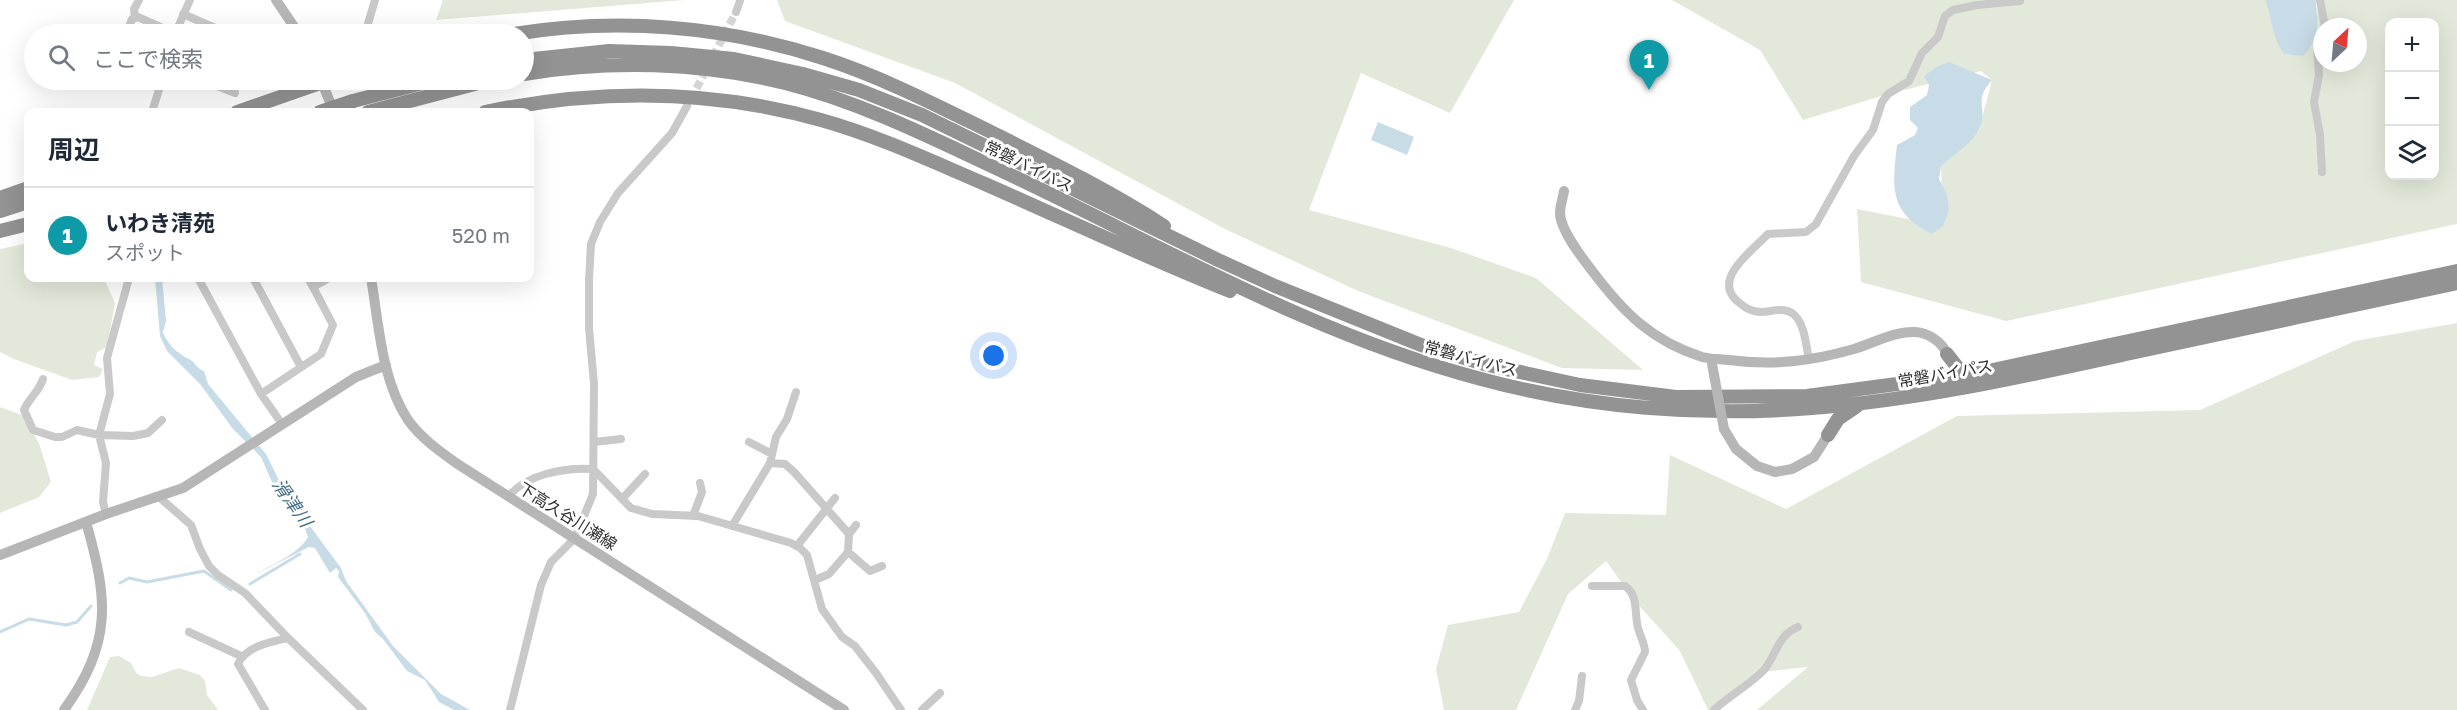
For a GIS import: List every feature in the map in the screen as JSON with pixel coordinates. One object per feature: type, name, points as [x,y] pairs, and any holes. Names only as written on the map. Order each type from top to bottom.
[{"type":"highway","points":[[534,32],[567,28],[656,26],[743,37],[825,58],[901,88],[1047,160],[1124,200],[1218,260]]},
{"type":"highway","name":"常磐バイパス","points":[[534,59],[609,51],[671,53],[734,59],[803,74],[859,90],[964,136],[1275,286],[1420,345],[1488,365],[1580,385],[1676,397],[1807,396],[1924,382],[1979,373],[2457,271]]},
{"type":"highway","name":"常磐バイパス","points":[[534,73],[579,67],[659,66],[746,75],[826,95],[915,129],[1295,312],[1413,359],[1484,380],[1548,394],[1618,405],[1668,409],[1809,409],[1863,403],[1978,385],[2457,283]]},
{"type":"highway","points":[[248,108],[297,90]]},
{"type":"highway","points":[[333,108],[397,90]]},
{"type":"highway","points":[[383,108],[452,90]]},
{"type":"highway","points":[[510,108],[572,98],[665,96],[743,103],[820,120],[912,152],[1146,257],[1237,293],[1295,312]]},
{"type":"highway","points":[[0,198],[24,189]]},
{"type":"highway","points":[[0,211],[24,203]]},
{"type":"highway","points":[[0,220],[24,213]]},
{"type":"highway","points":[[0,231],[24,225]]},
{"type":"highway","points":[[1924,382],[1946,364],[1947,354]]},
{"type":"highway","points":[[1947,354],[1958,368],[1979,373]]},
{"type":"highway","points":[[1828,435],[1838,418],[1863,403]]},
{"type":"highway","points":[[1809,409],[1821,416],[1828,435]]},
{"type":"street","points":[[135,18],[134,9],[139,0]]},
{"type":"street","points":[[179,24],[190,0]]},
{"type":"street","points":[[276,0],[292,24]]},
{"type":"street","points":[[368,24],[375,0]]},
{"type":"street","points":[[2320,0],[2323,18]]},
{"type":"street","points":[[736,12],[740,1]]},
{"type":"street","points":[[1809,360],[1800,322],[1791,312],[1777,309],[1761,312],[1746,309],[1731,295],[1728,284],[1731,273],[1768,234],[1806,232],[1816,224],[1854,156],[1873,130],[1882,102],[1888,94],[1909,81],[1922,53],[1938,38],[1946,16],[1953,10],[1977,5],[2020,1]]},
{"type":"street","points":[[183,14],[206,24]]},
{"type":"street","points":[[130,24],[132,19],[138,17],[153,24]]},
{"type":"street","points":[[2319,72],[2314,102],[2320,135],[2322,172]]},
{"type":"street","points":[[154,108],[159,90]]},
{"type":"street","points":[[227,90],[235,93]]},
{"type":"street","points":[[327,90],[333,108]]},
{"type":"street","points":[[510,710],[541,585],[551,562],[575,538],[593,494],[594,384],[589,304],[591,244],[600,222],[618,193],[672,133],[687,106]]},
{"type":"street","points":[[1564,191],[1561,220],[1576,249],[1611,295],[1638,325],[1708,361],[1792,363],[1857,348],[1906,332],[1918,332],[1930,336],[1943,345],[1947,354]]},
{"type":"street","points":[[106,514],[103,502],[106,463],[99,435],[110,394],[107,358],[128,282]]},
{"type":"street","points":[[200,282],[261,394],[282,424]]},
{"type":"street","points":[[255,282],[301,367]]},
{"type":"street","points":[[261,394],[321,354],[333,325],[310,282]]},
{"type":"street","points":[[313,287],[322,282]]},
{"type":"street","name":"下高久谷川瀬線","points":[[372,282],[386,365],[395,398],[423,437],[456,463],[844,710]]},
{"type":"street","points":[[1708,361],[1724,429],[1736,449],[1757,466],[1775,472],[1792,469],[1814,457],[1828,435]]},
{"type":"street","points":[[0,555],[106,514],[183,488],[356,377],[386,365]]},
{"type":"street","points":[[43,379],[40,389],[32,396],[24,410],[33,430],[55,437],[62,437],[77,430],[99,435],[133,436],[148,433],[162,420]]},
{"type":"street","points":[[732,526],[771,458],[776,437],[786,419],[796,392]]},
{"type":"street","points":[[594,442],[621,439]]},
{"type":"street","points":[[749,442],[771,458],[785,464],[827,507],[849,534]]},
{"type":"street","points":[[509,496],[516,488],[554,473],[575,468],[593,469],[631,508],[652,514],[693,516],[797,546],[807,555],[822,609],[827,617],[842,637],[855,646],[901,710]]},
{"type":"street","points":[[622,499],[645,474]]},
{"type":"street","points":[[693,516],[702,492],[700,483]]},
{"type":"street","points":[[159,497],[191,525],[209,566],[218,575],[245,593],[363,710]]},
{"type":"street","points":[[797,546],[835,498]]},
{"type":"street","points":[[64,710],[90,668],[99,643],[103,619],[98,573],[86,522]]},
{"type":"street","points":[[815,580],[829,574],[848,552],[849,534],[856,525]]},
{"type":"street","points":[[848,552],[870,571],[882,566]]},
{"type":"street","points":[[1592,586],[1624,586],[1628,588],[1635,601],[1638,629],[1645,652],[1631,680],[1637,700],[1643,710]]},
{"type":"street","points":[[1714,710],[1762,672],[1778,644],[1791,629],[1798,627]]},
{"type":"street","points":[[189,632],[242,656]]},
{"type":"street","points":[[265,710],[238,664],[242,656],[265,643],[288,638]]},
{"type":"street","points":[[1575,710],[1579,701],[1582,676]]},
{"type":"street","points":[[922,710],[940,693]]},
{"type":"green space","points":[[443,0],[684,0],[436,20]]},
{"type":"green space","points":[[777,0],[1514,0],[1450,113],[1361,73],[1309,210],[1451,248],[1536,278],[1643,370],[1562,368],[1358,291],[1225,229],[955,83],[785,21]]},
{"type":"green space","points":[[1672,0],[2265,0],[2289,55],[2311,47],[2313,35],[2313,72],[2367,72],[2367,18],[2316,18],[2319,0],[2457,0],[2457,224],[2006,321],[1861,282],[1857,209],[1943,226],[1941,165],[1979,130],[1992,80],[1981,71],[1888,94],[1803,120],[1760,50]]},
{"type":"green space","points":[[24,244],[24,282],[106,282],[115,303],[107,347],[97,352],[94,365],[103,369],[99,377],[72,380],[0,352],[0,249]]},
{"type":"green space","points":[[2457,323],[2457,710],[1757,710],[1808,667],[1762,672],[1714,710],[1708,710],[1680,651],[1635,601],[1606,561],[1568,594],[1516,710],[1444,710],[1436,669],[1448,625],[1519,612],[1547,559],[1565,513],[1666,515],[1670,455],[1786,509],[1957,416],[2200,410],[2355,341]]},
{"type":"green space","points":[[0,407],[22,415],[39,443],[51,482],[39,497],[0,513]]},
{"type":"green space","points":[[119,656],[131,663],[136,673],[142,676],[152,677],[179,668],[200,675],[205,681],[207,695],[218,710],[87,710],[110,657]]},
{"type":"water","points":[[2265,0],[2316,0],[2317,18],[2313,18],[2313,43],[2303,56],[2284,54],[2274,34]]},
{"type":"water","points":[[1949,62],[1992,80],[1983,94],[1982,121],[1979,129],[1968,144],[1941,166],[1939,179],[1947,194],[1949,210],[1943,226],[1932,234],[1908,217],[1896,198],[1895,160],[1897,145],[1915,135],[1918,128],[1910,120],[1910,107],[1927,95],[1929,85],[1924,76],[1936,67]]},
{"type":"water","points":[[1378,122],[1414,137],[1407,155],[1371,140]]},
{"type":"water","name":"滑津川","points":[[155,282],[162,282],[166,321],[163,332],[167,341],[204,371],[208,384],[266,454],[285,492],[302,508],[310,526],[341,568],[346,581],[393,646],[441,694],[470,710],[454,710],[439,702],[425,680],[407,671],[375,632],[365,613],[338,577],[339,571],[336,568],[330,573],[315,548],[309,547],[256,574],[292,554],[304,543],[308,537],[302,521],[279,498],[261,457],[233,429],[200,384],[167,351],[160,336]]},
{"type":"waterway","points":[[250,584],[300,554]]},
{"type":"waterway","points":[[120,583],[129,578],[147,582],[204,571],[231,590]]},
{"type":"waterway","points":[[0,632],[29,619],[66,625],[77,622],[91,606]]},
{"type":"tunnel","points":[[691,99],[736,12]]},
{"type":"place","name":"いわき清苑","points":[[1649,90]]}]
